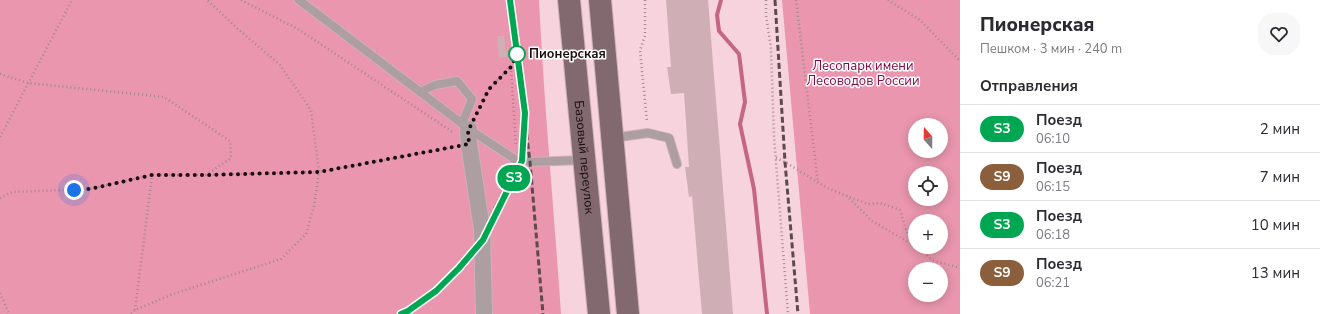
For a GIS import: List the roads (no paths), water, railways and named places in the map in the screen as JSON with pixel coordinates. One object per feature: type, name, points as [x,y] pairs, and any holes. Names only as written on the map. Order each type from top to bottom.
[{"type":"main road","name":"Базовый переулок","points":[[569,0],[599,314]]},
{"type":"main road","points":[[600,0],[628,314]]},
{"type":"street","points":[[467,132],[482,229],[484,314]]},
{"type":"lane","points":[[299,0],[420,92],[467,132],[516,160],[530,162],[584,160]]},
{"type":"lane","points":[[420,92],[435,85],[457,81],[472,99],[467,132]]},
{"type":"lane","points":[[612,138],[648,133],[669,138],[677,164]]},
{"type":"waterway","points":[[721,0],[717,15],[719,31],[739,54],[745,102],[740,124],[754,189],[767,314]]},
{"type":"railway","points":[[510,0],[530,162],[543,314]]},
{"type":"railway","points":[[775,0],[785,162],[798,314]]},
{"type":"railway","points":[[401,314],[408,311],[436,291],[459,268],[483,240],[522,161],[524,139]]},
{"type":"train","name":"S3","points":[[401,314],[408,311],[436,291],[459,268],[483,240],[522,161],[525,113],[510,0]]},
{"type":"place","name":"Пионерская","points":[[517,54]]},
{"type":"park label","name":"Лесопарк имени Лесоводов России","points":[[863,74]]}]
